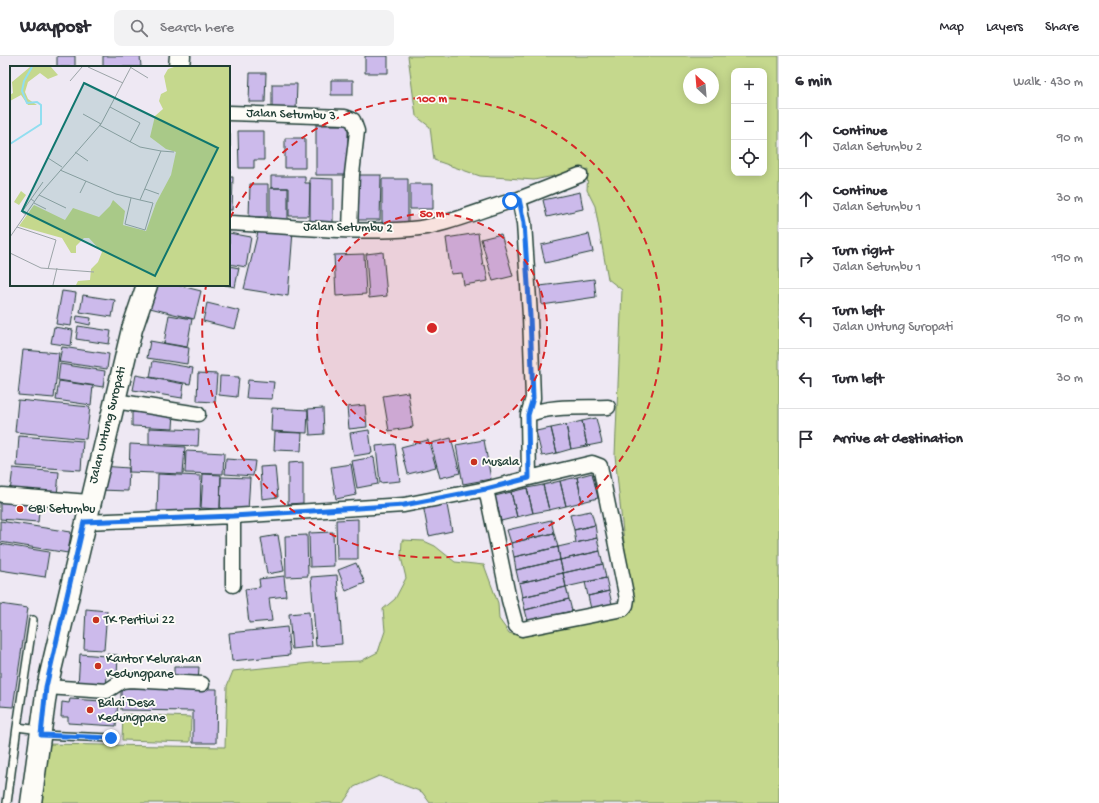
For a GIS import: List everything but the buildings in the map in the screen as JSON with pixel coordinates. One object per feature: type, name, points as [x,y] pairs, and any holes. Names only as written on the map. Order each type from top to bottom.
[{"type":"main road","points":[[179,66],[180,56]]},
{"type":"main road","name":"Jalan Untung Suropati","points":[[30,803],[41,733],[46,687],[84,522],[132,329],[147,286]]},
{"type":"street","name":"Jalan Setumbu 3","points":[[230,113],[345,117],[353,120],[357,131],[352,174],[350,230]]},
{"type":"street","name":"Jalan Setumbu 2","points":[[230,223],[350,230],[412,229],[447,222],[519,199],[580,175]]},
{"type":"street","points":[[519,199],[524,223],[530,316],[533,398],[529,410],[529,478]]},
{"type":"street","points":[[115,401],[198,414]]},
{"type":"street","points":[[529,410],[535,412],[608,407]]},
{"type":"street","points":[[84,522],[233,516],[404,505],[486,489],[592,463],[600,466],[626,599],[626,605],[623,609],[522,629],[516,626],[509,600],[486,489]]},
{"type":"street","points":[[2,495],[89,502]]},
{"type":"street","points":[[233,516],[233,584]]},
{"type":"street","points":[[46,687],[107,691],[122,681],[130,680],[202,684]]},
{"type":"lane","points":[[8,803],[17,727],[34,620]]},
{"type":"lane","points":[[17,727],[41,733],[111,738]]},
{"type":"green space","points":[[408,56],[779,56],[779,803],[430,803],[422,792],[379,776],[354,787],[343,803],[35,803],[45,744],[225,747],[227,686],[233,671],[311,663],[361,661],[378,652],[385,631],[383,609],[395,599],[406,578],[401,557],[402,540],[424,541],[435,546],[455,562],[484,565],[498,603],[499,619],[509,633],[522,637],[631,610],[615,455],[622,290],[608,279],[595,206],[587,190],[588,169],[534,180],[480,176],[434,160],[430,127],[416,116]]},
{"type":"green space","points":[[123,714],[191,717],[190,742],[122,740]]},
{"type":"place","name":"Musala","points":[[474,462]]},
{"type":"place","name":"GBI Setumbu","points":[[20,509]]},
{"type":"place","name":"TK Pertiwi 22","points":[[96,620]]},
{"type":"place","name":"Kantor Kelurahan Kedungpane","points":[[98,666]]},
{"type":"place","name":"Balai Desa Kedungpane","points":[[90,710]]},
{"type":"route","points":[[111,738],[41,735],[46,687],[67,604],[84,522],[233,516],[404,505],[486,489],[529,478],[528,415],[533,398],[530,316],[524,223],[519,199],[511,201]]}]
